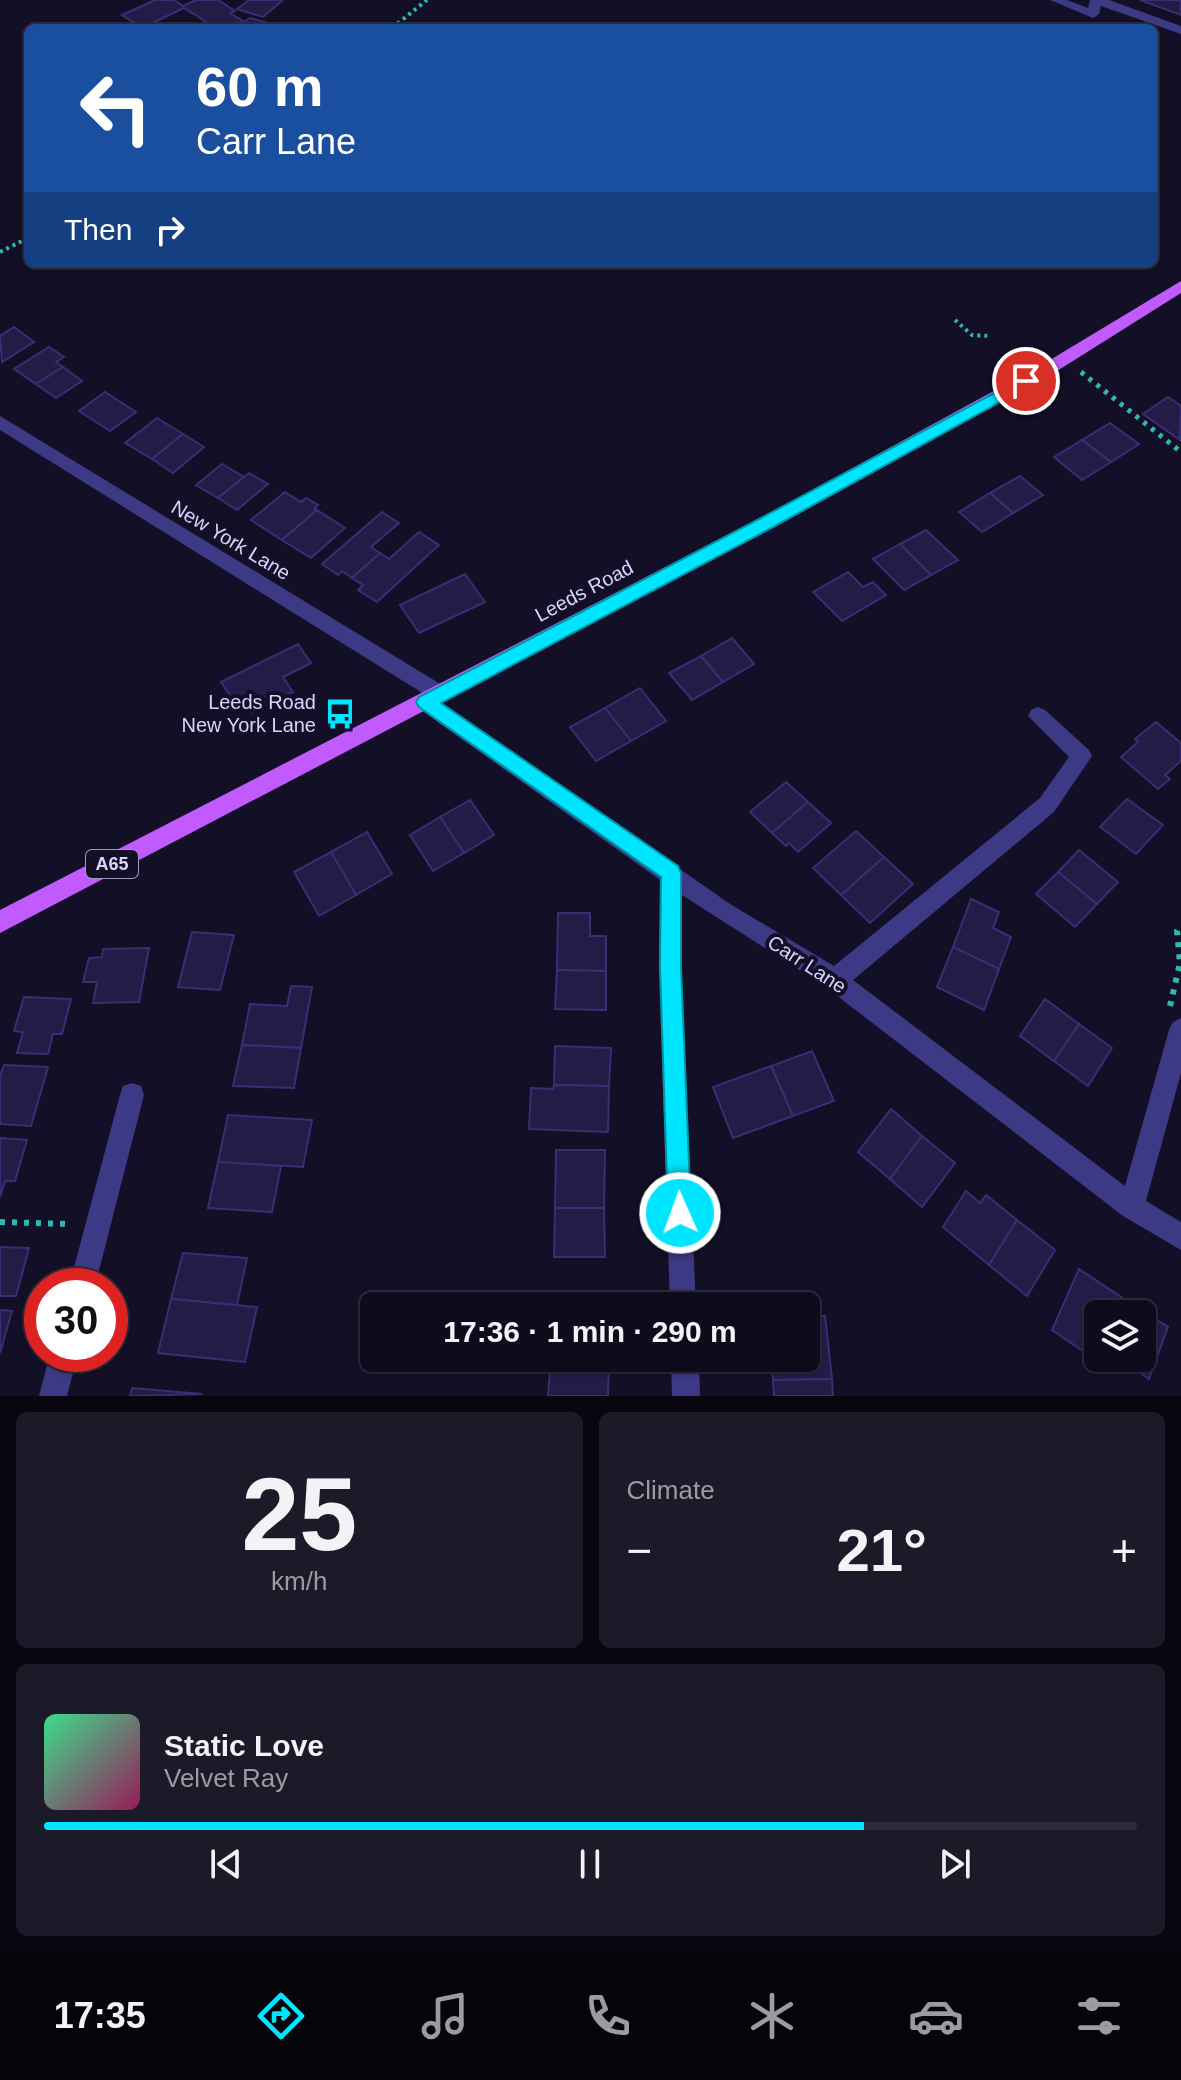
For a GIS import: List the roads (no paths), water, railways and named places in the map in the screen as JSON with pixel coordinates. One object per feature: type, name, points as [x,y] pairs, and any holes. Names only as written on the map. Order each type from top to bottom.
[{"type":"main road","name":"Leeds Road","points":[[0,922],[767,523],[1066,358],[1181,286]]},
{"type":"street","points":[[1056,0],[1093,14],[1097,0],[1181,30]]},
{"type":"street","name":"New York Lane","points":[[0,422],[433,698]]},
{"type":"street","name":"Carr Lane","points":[[433,698],[722,911],[835,980],[1132,1207],[1181,1237]]},
{"type":"street","points":[[835,980],[1047,805],[1082,756],[1038,716]]},
{"type":"street","points":[[671,873],[670,967],[682,1292]]},
{"type":"street","points":[[1132,1207],[1181,1030]]},
{"type":"street","points":[[87,1268],[132,1095]]},
{"type":"street","points":[[53,1396],[59,1372]]},
{"type":"street","points":[[685,1372],[686,1396]]},
{"type":"place","name":"Leeds Road New York Lane","points":[[340,714]]}]
